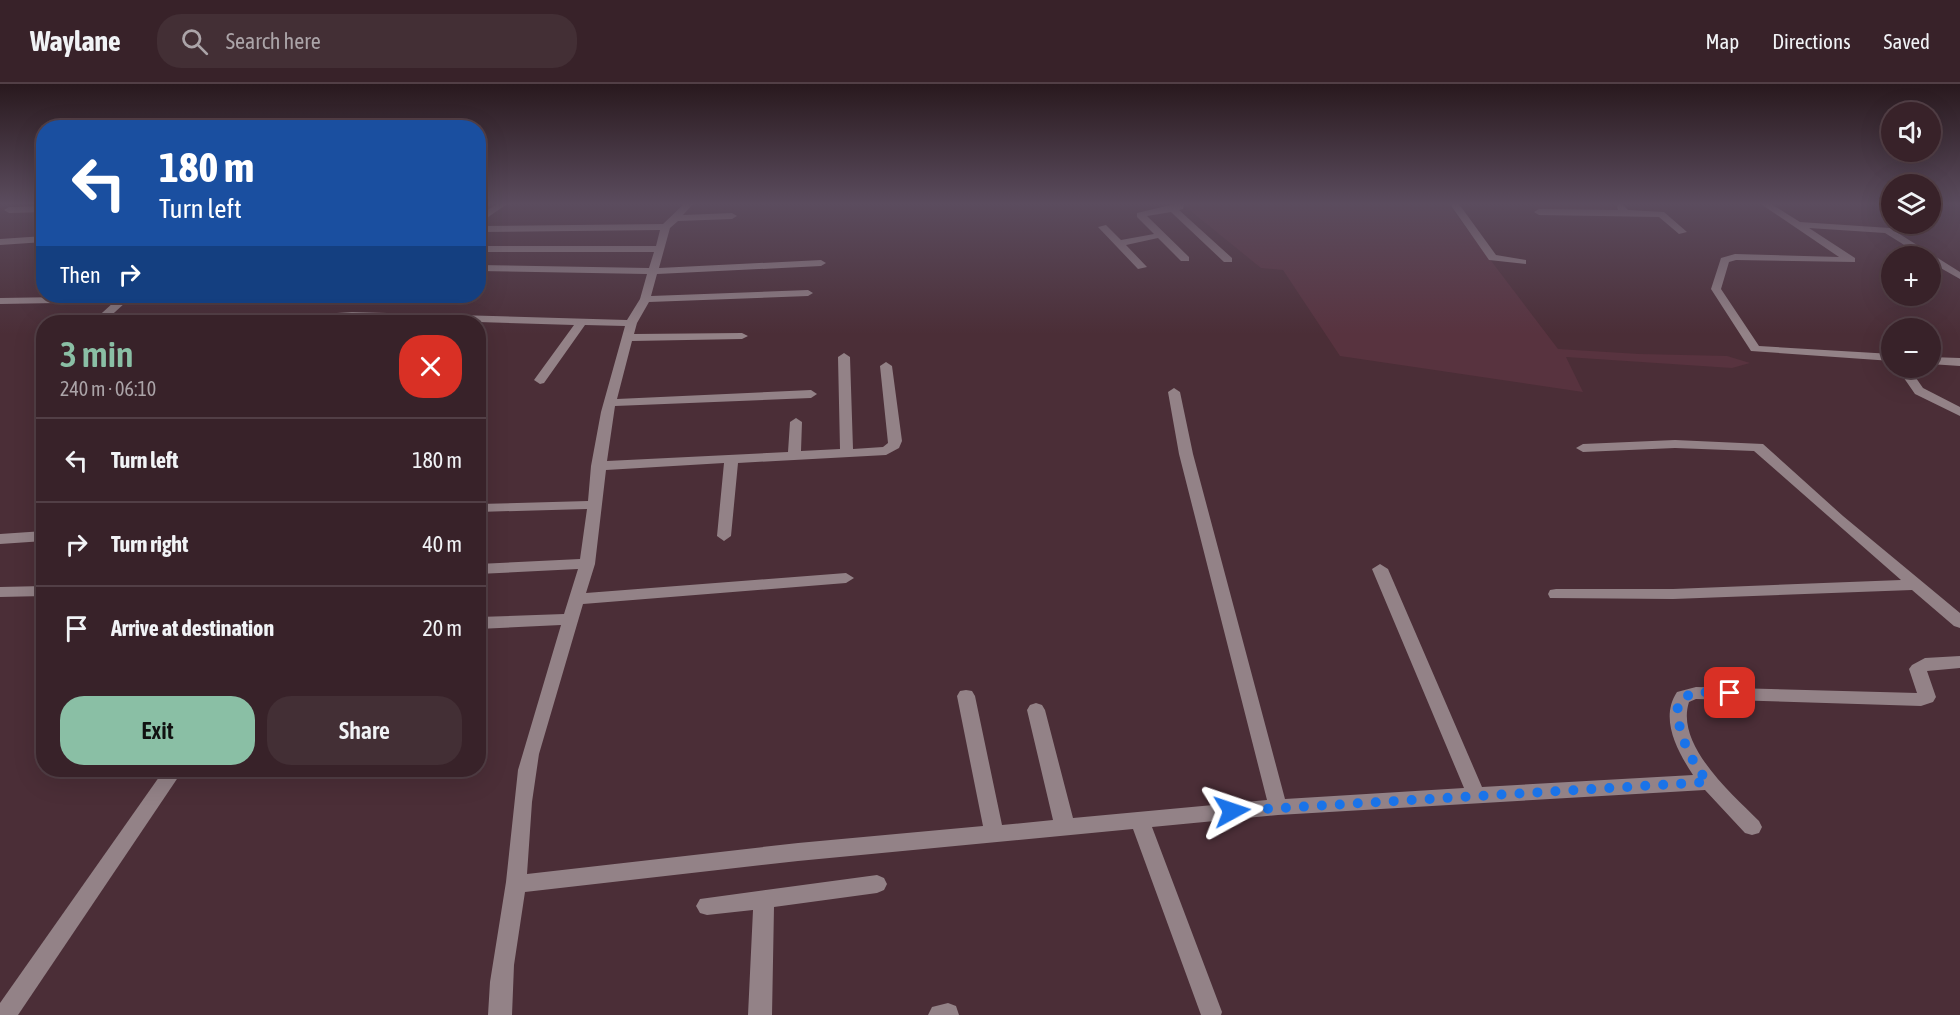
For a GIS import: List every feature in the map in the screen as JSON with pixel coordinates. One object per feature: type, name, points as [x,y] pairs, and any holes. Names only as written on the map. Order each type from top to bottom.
[{"type":"street","points":[[1123,247],[1142,267]]},
{"type":"street","points":[[1173,247],[1185,259]]},
{"type":"street","points":[[1216,247],[1228,260]]},
{"type":"street","points":[[1485,247],[1493,258],[1522,262]]},
{"type":"street","points":[[1832,247],[1851,260],[1735,257],[1725,260],[1716,289],[1755,350],[1881,357]]},
{"type":"street","points":[[1915,247],[1960,276]]},
{"type":"street","points":[[486,249],[660,249],[645,299],[631,323],[626,338],[609,403],[598,466],[587,564],[530,754],[523,786],[516,884],[499,985],[500,1015]]},
{"type":"street","points":[[486,268],[653,271],[821,263]]},
{"type":"street","points":[[645,299],[808,293]]},
{"type":"street","points":[[0,301],[36,300]]},
{"type":"street","points":[[106,315],[120,303]]},
{"type":"street","points":[[486,321],[631,323]]},
{"type":"street","points":[[540,380],[582,322]]},
{"type":"street","points":[[626,338],[742,336]]},
{"type":"street","points":[[844,357],[847,454]]},
{"type":"street","points":[[1941,361],[1960,362]]},
{"type":"street","points":[[598,466],[731,461],[886,451],[894,445],[886,366]]},
{"type":"street","points":[[1910,378],[1919,391],[1960,412]]},
{"type":"street","points":[[1174,392],[1186,454],[1278,807]]},
{"type":"street","points":[[609,403],[811,394]]},
{"type":"street","points":[[794,457],[796,422]]},
{"type":"street","points":[[1583,448],[1675,444],[1758,447],[1913,585],[1960,622]]},
{"type":"street","points":[[724,536],[731,461]]},
{"type":"street","points":[[486,508],[594,505]]},
{"type":"street","points":[[0,539],[36,537]]},
{"type":"street","points":[[486,569],[587,564]]},
{"type":"street","points":[[1380,569],[1476,795]]},
{"type":"street","points":[[576,599],[846,578]]},
{"type":"street","points":[[1556,594],[1673,594],[1913,585]]},
{"type":"street","points":[[0,592],[36,591]]},
{"type":"street","points":[[486,623],[570,619]]},
{"type":"street","points":[[1752,827],[1708,782],[1695,764],[1679,724],[1678,703],[1689,694],[1921,700],[1927,697],[1927,689],[1918,669],[1925,664],[1960,662]]},
{"type":"street","points":[[966,696],[994,833]]},
{"type":"street","points":[[1036,710],[1065,827]]},
{"type":"street","points":[[5,1015],[169,777]]},
{"type":"street","points":[[516,884],[798,852],[1278,807],[1708,782]]},
{"type":"street","points":[[1140,820],[1211,1012]]},
{"type":"street","points":[[707,906],[877,884]]},
{"type":"street","points":[[760,1015],[764,898]]},
{"type":"shaded area","points":[[1236,247],[1481,247],[1558,349],[1727,356],[1750,363],[1732,368],[1566,357],[1583,392],[1340,356],[1283,270],[1261,268]]},
{"type":"route","points":[[1232,811],[1708,782],[1695,764],[1679,724],[1678,703],[1689,694],[1730,693]]}]
